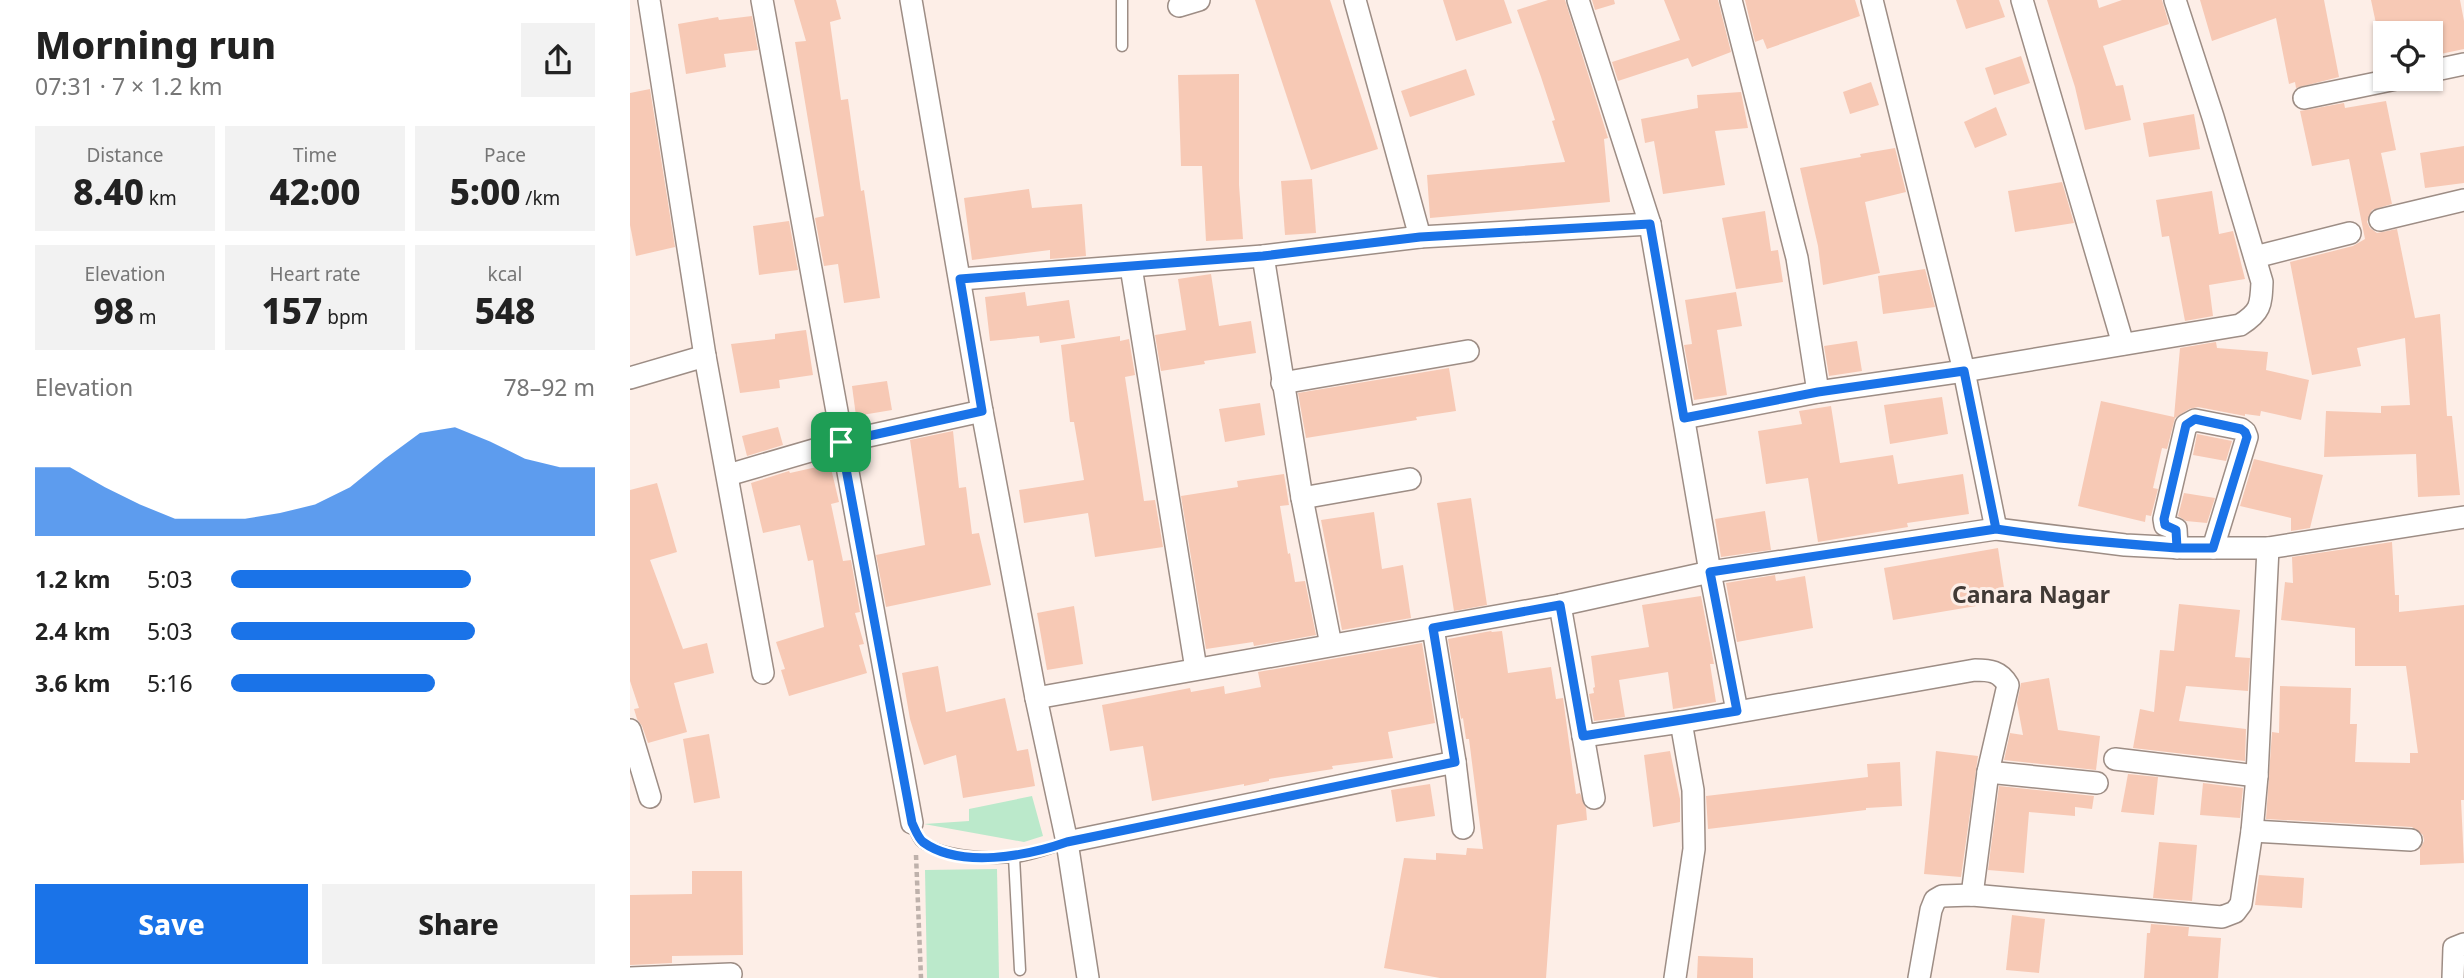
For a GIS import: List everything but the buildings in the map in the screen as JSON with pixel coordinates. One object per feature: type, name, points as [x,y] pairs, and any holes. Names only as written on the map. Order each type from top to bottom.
[{"type":"street","points":[[649,0],[705,356],[763,673]]},
{"type":"street","points":[[762,0],[841,442],[916,832]]},
{"type":"street","points":[[911,0],[982,411],[1036,698],[1067,842],[1088,978]]},
{"type":"street","points":[[1355,0],[1420,237]]},
{"type":"street","points":[[1578,0],[1650,224],[1710,572],[1737,711]]},
{"type":"street","points":[[1731,0],[1797,258],[1818,392]]},
{"type":"street","points":[[1872,0],[1964,371],[1996,529]]},
{"type":"street","points":[[2022,0],[2123,344]]},
{"type":"street","points":[[1684,418],[1818,392],[1964,371],[2240,325],[2255,315],[2261,303],[2262,282],[2256,257],[2175,0]]},
{"type":"street","points":[[2443,68],[2464,64]]},
{"type":"street","points":[[2304,98],[2373,84]]},
{"type":"street","points":[[2380,220],[2464,200]]},
{"type":"street","points":[[960,279],[1263,256],[1420,237],[1650,224]]},
{"type":"street","points":[[2256,257],[2350,233]]},
{"type":"street","points":[[1263,256],[1302,498],[1331,645]]},
{"type":"street","points":[[1131,267],[1196,669]]},
{"type":"street","points":[[1282,383],[1468,351]]},
{"type":"street","points":[[630,378],[705,356]]},
{"type":"street","points":[[728,475],[841,442],[982,411]]},
{"type":"street","points":[[2177,548],[2176,530],[2165,525],[2164,519],[2186,425],[2195,419],[2241,429],[2247,437],[2213,548]]},
{"type":"street","points":[[1302,498],[1410,480]]},
{"type":"street","points":[[1036,698],[1560,605],[1710,572],[1996,529],[2059,538],[2177,548],[2268,548],[2464,517]]},
{"type":"street","points":[[1919,978],[1929,918],[1935,900],[1942,896],[1972,895],[2194,917],[2222,917],[2235,912],[2241,904],[2257,776],[2268,548]]},
{"type":"street","points":[[1560,605],[1594,798]]},
{"type":"street","points":[[1433,628],[1463,828]]},
{"type":"street","points":[[1583,736],[1681,722],[1975,670],[1991,670],[2003,676],[2008,685],[1987,772],[1972,895]]},
{"type":"street","points":[[1675,978],[1695,839],[1693,790],[1681,722]]},
{"type":"street","points":[[630,730],[650,797]]},
{"type":"street","points":[[2115,759],[2257,776]]},
{"type":"street","points":[[1067,842],[1455,762]]},
{"type":"street","points":[[1987,772],[2096,783]]},
{"type":"street","points":[[2252,831],[2411,840]]},
{"type":"street","points":[[2453,978],[2454,948],[2464,944]]},
{"type":"street","points":[[630,978],[731,974]]},
{"type":"lane","points":[[1122,0],[1122,46]]},
{"type":"lane","points":[[916,832],[942,851],[963,856],[1014,857],[1067,842]]},
{"type":"lane","points":[[1014,857],[1020,970]]},
{"type":"path","points":[[916,832],[921,978]]},
{"type":"green space","points":[[1032,796],[1043,836],[1024,842],[924,824],[969,821],[969,809]]},
{"type":"green space","points":[[997,869],[999,978],[927,978],[925,870]]},
{"type":"district","name":"Canara Nagar","points":[[2031,594]]},
{"type":"route","points":[[841,442],[912,823],[921,841],[942,851],[963,856],[1014,857],[1067,842],[1455,762],[1433,628],[1560,605],[1583,736],[1737,711],[1710,572],[1996,529],[2125,545],[2177,548],[2213,548],[2247,437],[2241,429],[2195,419],[2186,425],[2164,519],[2165,525],[2176,530],[2177,548],[2125,545],[2059,538],[1996,529],[1964,371],[1818,392],[1684,418],[1650,224],[1420,237],[1263,256],[960,279],[982,411],[841,442]]}]
